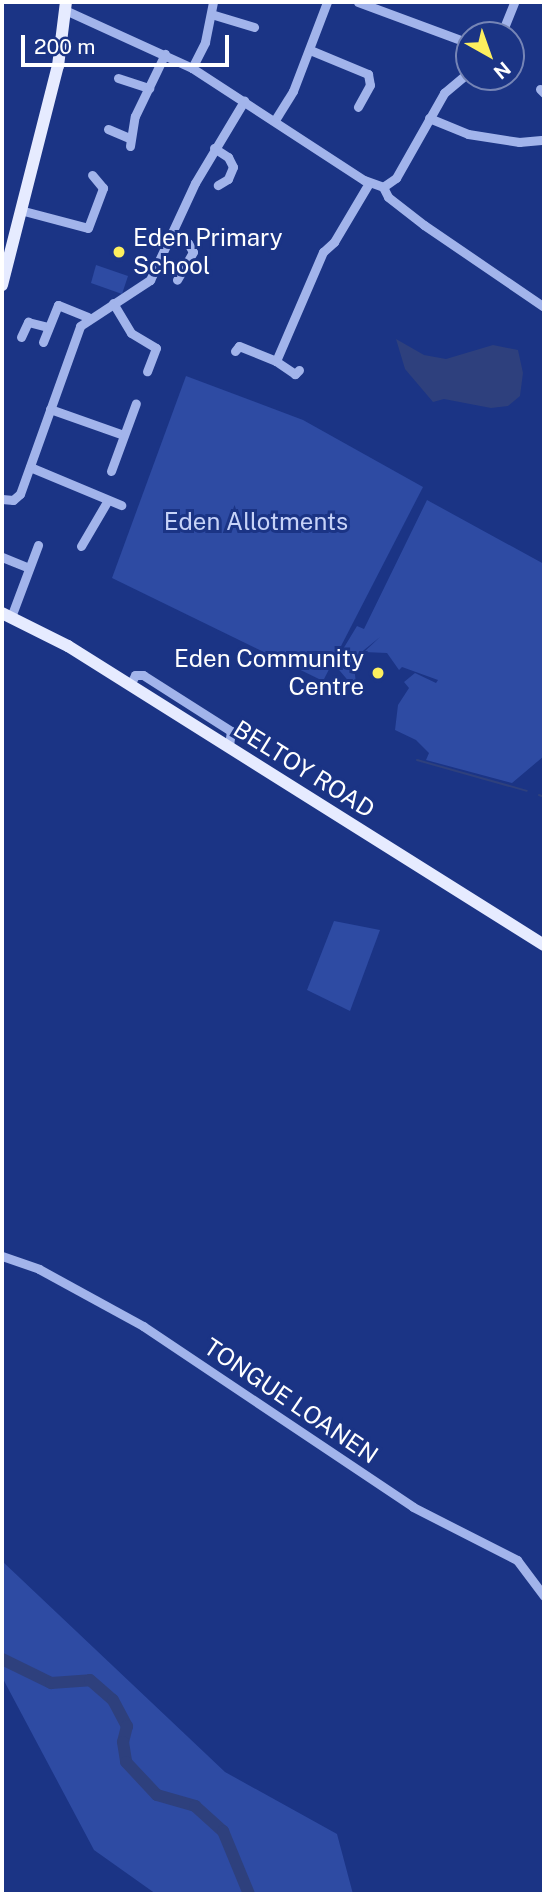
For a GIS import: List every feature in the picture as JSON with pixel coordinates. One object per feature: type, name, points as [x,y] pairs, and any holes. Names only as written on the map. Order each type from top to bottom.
[{"type":"main road","points":[[2,285],[58,66],[66,6]]},
{"type":"main road","name":"BELTOY ROAD","points":[[6,615],[130,684],[544,945]]},
{"type":"street","points":[[192,68],[205,43],[213,2]]},
{"type":"street","points":[[275,120],[310,50],[327,2]]},
{"type":"street","points":[[358,2],[455,38]]},
{"type":"street","points":[[506,21],[514,2]]},
{"type":"street","points":[[66,6],[192,68],[369,183],[383,187],[388,197],[424,225],[544,307]]},
{"type":"street","points":[[211,14],[254,27]]},
{"type":"street","points":[[310,50],[368,74],[370,87],[358,107]]},
{"type":"street","points":[[108,129],[129,142],[165,54]]},
{"type":"street","points":[[118,78],[149,88]]},
{"type":"street","points":[[383,187],[395,179],[444,93],[455,84]]},
{"type":"street","points":[[2,499],[15,505],[78,330],[88,317],[148,283],[214,148],[244,101]]},
{"type":"street","points":[[429,118],[467,134],[519,142],[544,140]]},
{"type":"street","points":[[214,148],[228,157],[233,167],[228,180],[218,186]]},
{"type":"street","points":[[20,210],[88,228],[103,188],[92,175]]},
{"type":"street","points":[[275,361],[323,252],[334,242],[369,183]]},
{"type":"street","points":[[170,234],[192,248],[191,259],[177,280]]},
{"type":"street","points":[[113,303],[131,333],[156,348],[147,371]]},
{"type":"street","points":[[43,342],[61,305],[88,317]]},
{"type":"street","points":[[21,337],[28,322],[48,327]]},
{"type":"street","points":[[238,345],[275,361],[295,374]]},
{"type":"street","points":[[111,471],[136,403]]},
{"type":"street","points":[[50,409],[124,435]]},
{"type":"street","points":[[30,467],[121,505]]},
{"type":"street","points":[[81,545],[108,500]]},
{"type":"street","points":[[6,615],[38,545]]},
{"type":"street","points":[[2,557],[29,568]]},
{"type":"street","name":"TONGUE LOANEN","points":[[2,1256],[39,1269],[143,1326],[413,1507],[517,1560],[544,1596]]},
{"type":"green space","points":[[96,265],[128,276],[122,294],[91,283]]},
{"type":"green space","name":"Eden Allotments","points":[[186,376],[303,420],[423,487],[323,681],[112,578]]},
{"type":"green space","points":[[427,500],[544,564],[544,756],[512,783],[426,760],[429,753],[416,740],[395,730],[398,705],[409,688],[404,682],[415,673],[436,683],[438,680],[402,667],[399,670],[387,653],[364,652],[380,637],[353,659],[357,691],[334,664],[357,626],[364,629]]},
{"type":"green space","points":[[334,921],[380,930],[350,1011],[307,990]]},
{"type":"green space","points":[[2,1561],[225,1772],[337,1834],[353,1894],[156,1894],[94,1850],[2,1677]]},
{"type":"shaded area","points":[[396,339],[424,355],[446,359],[493,345],[518,350],[523,373],[520,396],[508,406],[491,408],[444,399],[433,402],[405,369]]},
{"type":"waterway","points":[[417,760],[527,791]]},
{"type":"waterway","points":[[539,795],[544,797]]},
{"type":"waterway","points":[[2,1659],[51,1683],[90,1680],[113,1700],[127,1726],[123,1742],[126,1762],[157,1795],[195,1806],[223,1831],[249,1894]]},
{"type":"place","name":"Eden Primary School","points":[[119,252]]},
{"type":"place","name":"Eden Community Centre","points":[[378,673]]}]
